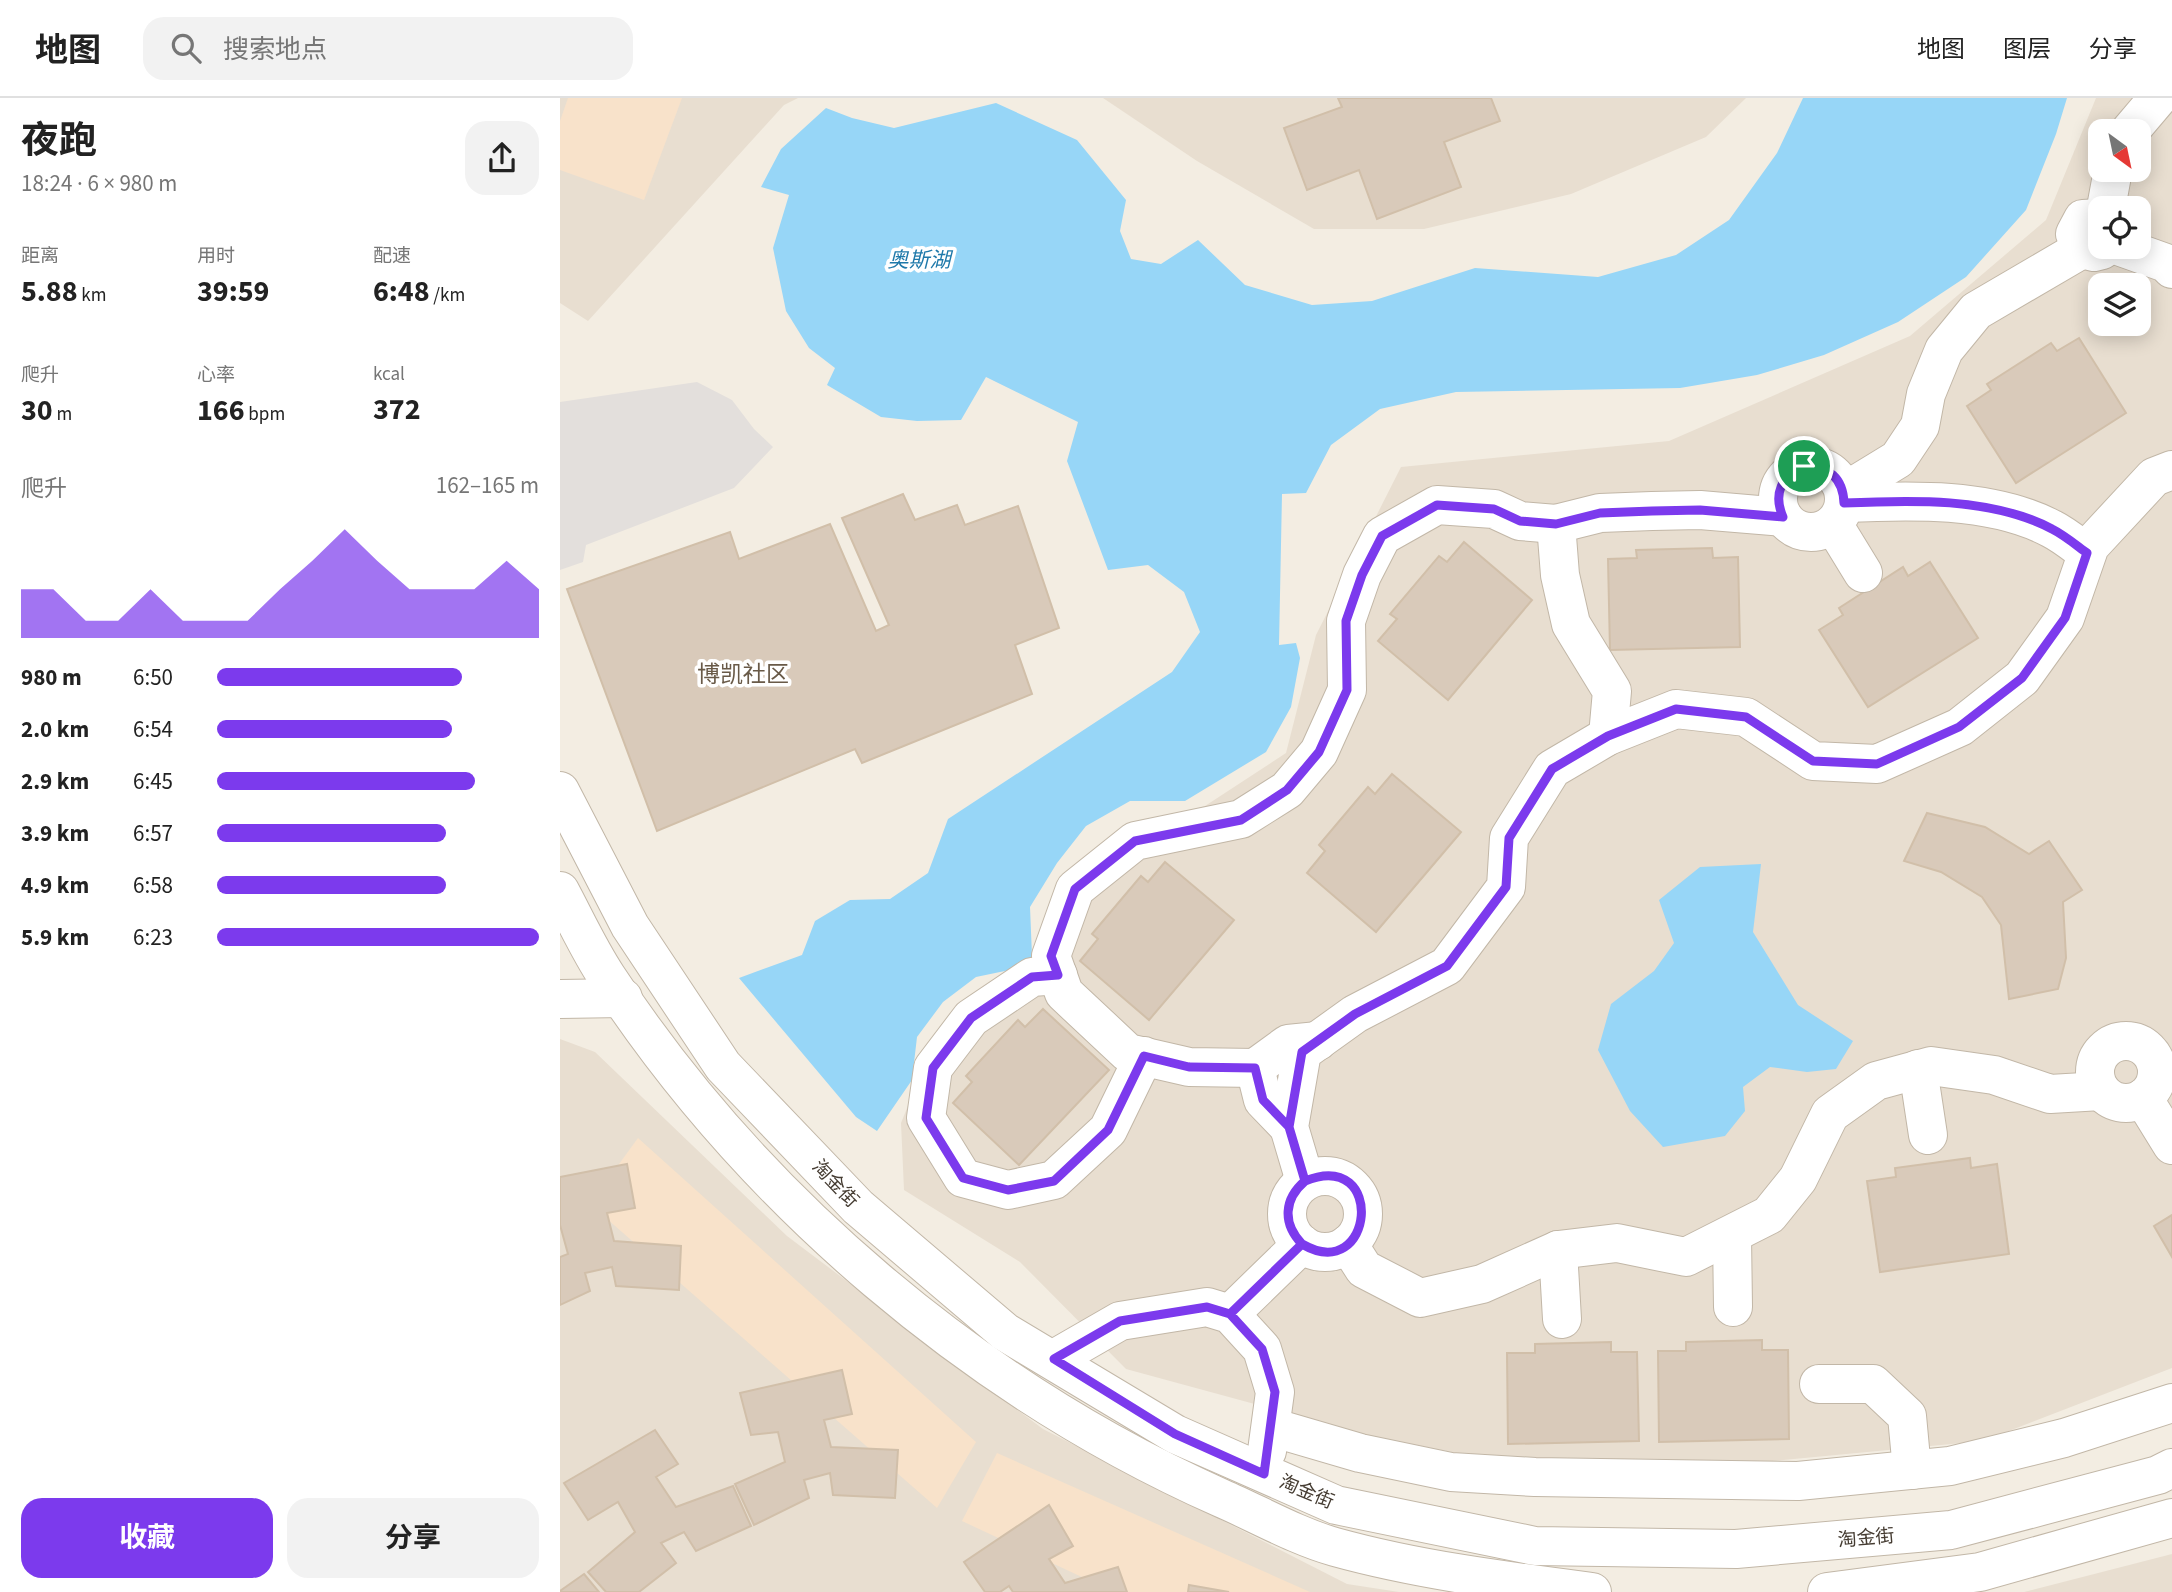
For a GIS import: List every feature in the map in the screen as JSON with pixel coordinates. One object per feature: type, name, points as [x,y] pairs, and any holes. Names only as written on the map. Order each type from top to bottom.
[{"type":"street","points":[[2140,119],[2158,98]]},
{"type":"street","points":[[1318,1041],[1288,1044],[1255,1068],[1189,1067],[1128,1053],[1064,993],[1051,956],[1075,889],[1135,841],[1241,820],[1287,790],[1319,752],[1347,690],[1346,621],[1362,575],[1382,536],[1437,505],[1494,509],[1520,521],[1556,524],[1600,513],[1700,510],[1783,517],[1801,531],[1824,530],[1841,506],[1898,459],[1920,426],[1926,394],[1944,351],[1976,310],[2088,243]]},
{"type":"street","points":[[2151,258],[2166,263],[2172,270]]},
{"type":"street","points":[[1783,517],[1778,495],[1780,485],[1795,470],[1804,466],[1825,468],[1833,474],[1863,573]]},
{"type":"street","points":[[1305,1181],[1289,1127],[1302,1052],[1355,1014],[1447,966],[1506,887],[1509,838],[1552,769],[1608,736],[1676,709],[1746,717],[1813,761],[1877,764],[1959,727],[2022,678],[2065,618],[2090,546],[2154,477],[2172,470]]},
{"type":"street","points":[[1841,506],[1927,500],[1997,511],[2050,528],[2087,553]]},
{"type":"street","points":[[1556,524],[1560,575],[1571,624],[1612,691],[1608,736]]},
{"type":"street","name":"淘金街","points":[[560,791],[630,926],[723,1066],[858,1206],[1005,1332],[1175,1434],[1336,1505],[1535,1545],[1735,1549],[1951,1530],[2158,1475],[2172,1468]]},
{"type":"street","points":[[563,906],[623,998],[711,1116],[836,1246],[994,1373],[1147,1465],[1396,1576],[1491,1580],[1592,1592]]},
{"type":"street","points":[[591,947],[630,926]]},
{"type":"street","points":[[1058,975],[1032,977],[971,1018],[933,1068],[926,1118],[963,1178],[1008,1190],[1054,1181],[1108,1130],[1144,1056]]},
{"type":"street","points":[[560,999],[623,998]]},
{"type":"street","points":[[2128,1040],[2146,1048],[2162,1045],[2154,1086],[2143,1098],[2128,1103],[2118,1102],[2101,1091],[2096,1082],[2096,1061],[2108,1046],[2128,1040]]},
{"type":"street","points":[[1348,1244],[1364,1269],[1420,1297],[1482,1284],[1558,1250],[1617,1243],[1686,1257],[1769,1215],[1798,1179],[1830,1114],[1876,1081],[1931,1066],[1994,1075],[2050,1094],[2101,1091]]},
{"type":"street","points":[[1255,1068],[1263,1100],[1289,1127]]},
{"type":"street","points":[[1918,1069],[1928,1135]]},
{"type":"street","points":[[2143,1098],[2172,1145]]},
{"type":"street","points":[[1330,1175],[1353,1187],[1363,1210],[1362,1223],[1348,1244],[1325,1252],[1302,1244],[1288,1224],[1287,1212],[1296,1189],[1305,1181],[1330,1175]]},
{"type":"street","points":[[1732,1236],[1734,1307]]},
{"type":"street","points":[[1230,1314],[1302,1244]]},
{"type":"street","points":[[1558,1250],[1562,1319]]},
{"type":"street","points":[[1054,1359],[1120,1321],[1207,1307],[1230,1314],[1262,1349],[1275,1392],[1264,1474]]},
{"type":"street","points":[[1819,1384],[1873,1384],[1907,1416],[1912,1470]]},
{"type":"street","points":[[1270,1427],[1360,1454],[1451,1472],[1535,1477],[1798,1481],[1950,1466],[2064,1438],[2172,1403]]},
{"type":"street","points":[[1827,1592],[1980,1572],[2172,1518]]},
{"type":"street","points":[[1396,1576],[1406,1519]]},
{"type":"shaded area","points":[[560,98],[798,98],[784,105],[588,321],[560,303]]},
{"type":"shaded area","points":[[568,98],[682,98],[644,200],[560,170],[560,121]]},
{"type":"shaded area","points":[[1103,98],[1746,98],[1706,137],[1571,194],[1424,229],[1314,229],[1197,161]]},
{"type":"shaded area","points":[[2096,98],[2172,98],[2172,1368],[1983,1441],[1730,1465],[1506,1463],[1372,1436],[1126,1369],[1020,1262],[904,1190],[901,1123],[940,1026],[992,988],[1041,963],[1118,833],[1205,806],[1286,753],[1316,635],[1401,467],[1669,441],[1910,336],[2046,220]]},
{"type":"shaded area","points":[[697,382],[732,400],[754,429],[773,447],[734,488],[586,545],[583,562],[560,570],[560,402]]},
{"type":"shaded area","points":[[560,1039],[595,1052],[787,1236],[1043,1429],[1347,1584],[1399,1592],[560,1592]]},
{"type":"shaded area","points":[[638,1138],[976,1442],[937,1508],[590,1204]]},
{"type":"shaded area","points":[[997,1453],[1310,1592],[1114,1592],[962,1521]]},
{"type":"shaded area","points":[[2172,1554],[2172,1592],[2024,1592]]},
{"type":"water","name":"奥斯湖","points":[[1803,98],[2067,98],[2026,210],[1966,277],[1898,322],[1824,355],[1757,375],[1680,388],[1456,392],[1380,409],[1331,445],[1306,493],[1282,494],[1279,645],[1296,643],[1300,658],[1291,707],[1266,752],[1185,801],[1130,801],[1086,826],[1057,863],[1030,907],[1032,956],[1024,967],[976,977],[943,1002],[917,1037],[912,1080],[877,1131],[856,1117],[739,978],[802,955],[815,921],[850,900],[890,899],[928,873],[948,819],[1172,672],[1200,632],[1184,592],[1148,565],[1108,570],[1067,461],[1078,422],[986,377],[961,420],[917,421],[881,417],[827,385],[835,368],[809,348],[786,311],[773,248],[789,195],[761,187],[781,149],[826,108],[852,118],[894,128],[996,103],[1077,140],[1126,200],[1120,231],[1131,259],[1161,264],[1198,240],[1245,285],[1312,305],[1372,301],[1475,268],[1598,277],[1676,255],[1729,220],[1777,153]]},
{"type":"water","points":[[1761,864],[1753,932],[1798,1005],[1853,1041],[1836,1069],[1807,1072],[1770,1067],[1743,1087],[1745,1111],[1725,1136],[1663,1147],[1630,1111],[1598,1050],[1611,1004],[1654,971],[1674,943],[1659,900],[1700,867]]},
{"type":"building","points":[[1338,98],[1491,98],[1500,121],[1444,142],[1461,187],[1377,219],[1359,170],[1307,190],[1284,128],[1342,107]]},
{"type":"building","points":[[2079,338],[2126,413],[2016,483],[1967,406],[1991,390],[1987,384],[2051,343],[2057,351]]},
{"type":"building","points":[[903,494],[915,520],[957,505],[965,525],[1018,506],[1059,628],[1015,645],[1032,694],[862,763],[855,749],[657,831],[567,589],[730,532],[739,559],[830,524],[876,631],[889,625],[842,518]]},
{"type":"building","points":[[1464,542],[1532,600],[1448,700],[1378,641],[1397,619],[1390,614],[1439,556],[1447,562]]},
{"type":"building","points":[[1712,548],[1713,558],[1738,557],[1740,647],[1610,650],[1608,559],[1637,558],[1636,550]]},
{"type":"building","points":[[1930,562],[1978,638],[1868,707],[1819,630],[1843,615],[1839,608],[1903,567],[1908,576]]},
{"type":"building","points":[[1392,774],[1461,832],[1376,932],[1307,873],[1325,851],[1319,845],[1368,787],[1375,794]]},
{"type":"building","points":[[1927,813],[1985,827],[2029,854],[2049,841],[2082,890],[2063,902],[2066,958],[2058,989],[2009,999],[2001,925],[1982,897],[1941,872],[1904,861]]},
{"type":"building","points":[[1165,862],[1234,920],[1149,1020],[1080,961],[1098,939],[1092,934],[1141,876],[1148,882]]},
{"type":"building","points":[[1043,1009],[1109,1070],[1019,1165],[953,1103],[972,1082],[966,1076],[1018,1020],[1025,1027]]},
{"type":"building","points":[[1970,1158],[1971,1168],[1997,1164],[2009,1254],[1880,1272],[1867,1181],[1896,1177],[1895,1168]]},
{"type":"building","points":[[627,1164],[635,1208],[607,1213],[614,1241],[681,1246],[679,1290],[616,1286],[612,1267],[585,1273],[590,1291],[560,1305],[560,1257],[568,1254],[560,1225],[560,1177]]},
{"type":"building","points":[[2172,1215],[2172,1257],[2154,1226]]},
{"type":"building","points":[[1762,1340],[1762,1350],[1788,1350],[1789,1439],[1659,1442],[1658,1351],[1686,1351],[1686,1342]]},
{"type":"building","points":[[1611,1342],[1611,1352],[1637,1352],[1639,1441],[1508,1444],[1507,1353],[1535,1353],[1535,1344]]},
{"type":"building","points":[[842,1370],[852,1414],[824,1420],[831,1447],[898,1450],[895,1498],[833,1495],[830,1473],[804,1480],[809,1498],[754,1525],[735,1484],[785,1462],[778,1432],[751,1435],[740,1393]]},
{"type":"building","points":[[655,1430],[678,1464],[656,1477],[676,1507],[733,1486],[751,1526],[696,1551],[684,1532],[661,1543],[676,1563],[639,1592],[606,1592],[588,1572],[635,1532],[618,1502],[588,1520],[564,1483]]},
{"type":"building","points":[[1049,1505],[1073,1546],[1049,1559],[1065,1583],[1118,1567],[1127,1592],[1013,1592],[1009,1586],[1000,1592],[985,1592],[964,1562]]},
{"type":"building","points":[[584,1574],[599,1592],[560,1592],[560,1591]]},
{"type":"building","points":[[1189,1585],[1229,1592],[1188,1592]]},
{"type":"district","name":"博凯社区","points":[[743,674]]},
{"type":"route","points":[[1804,466],[1786,477],[1780,485],[1778,507],[1783,517],[1700,510],[1652,511],[1600,513],[1556,524],[1520,521],[1494,509],[1437,505],[1382,536],[1362,575],[1346,621],[1347,690],[1319,752],[1287,790],[1241,820],[1135,841],[1075,889],[1051,956],[1058,975],[1032,977],[971,1018],[933,1068],[926,1118],[963,1178],[1008,1190],[1054,1181],[1108,1130],[1144,1056],[1189,1067],[1255,1068],[1263,1100],[1289,1127],[1305,1181],[1290,1199],[1287,1212],[1293,1235],[1302,1244],[1230,1314],[1207,1307],[1120,1321],[1054,1359],[1175,1434],[1264,1474],[1275,1392],[1262,1349],[1230,1314],[1302,1244],[1312,1250],[1337,1250],[1357,1235],[1362,1223],[1360,1198],[1353,1187],[1343,1179],[1330,1175],[1305,1181],[1289,1127],[1302,1052],[1355,1014],[1447,966],[1506,887],[1509,838],[1552,769],[1608,736],[1676,709],[1746,717],[1813,761],[1877,764],[1959,727],[2022,678],[2065,618],[2087,553],[2050,528],[1997,511],[1927,500],[1844,503],[1844,492],[1833,474],[1825,468],[1804,466]]}]
